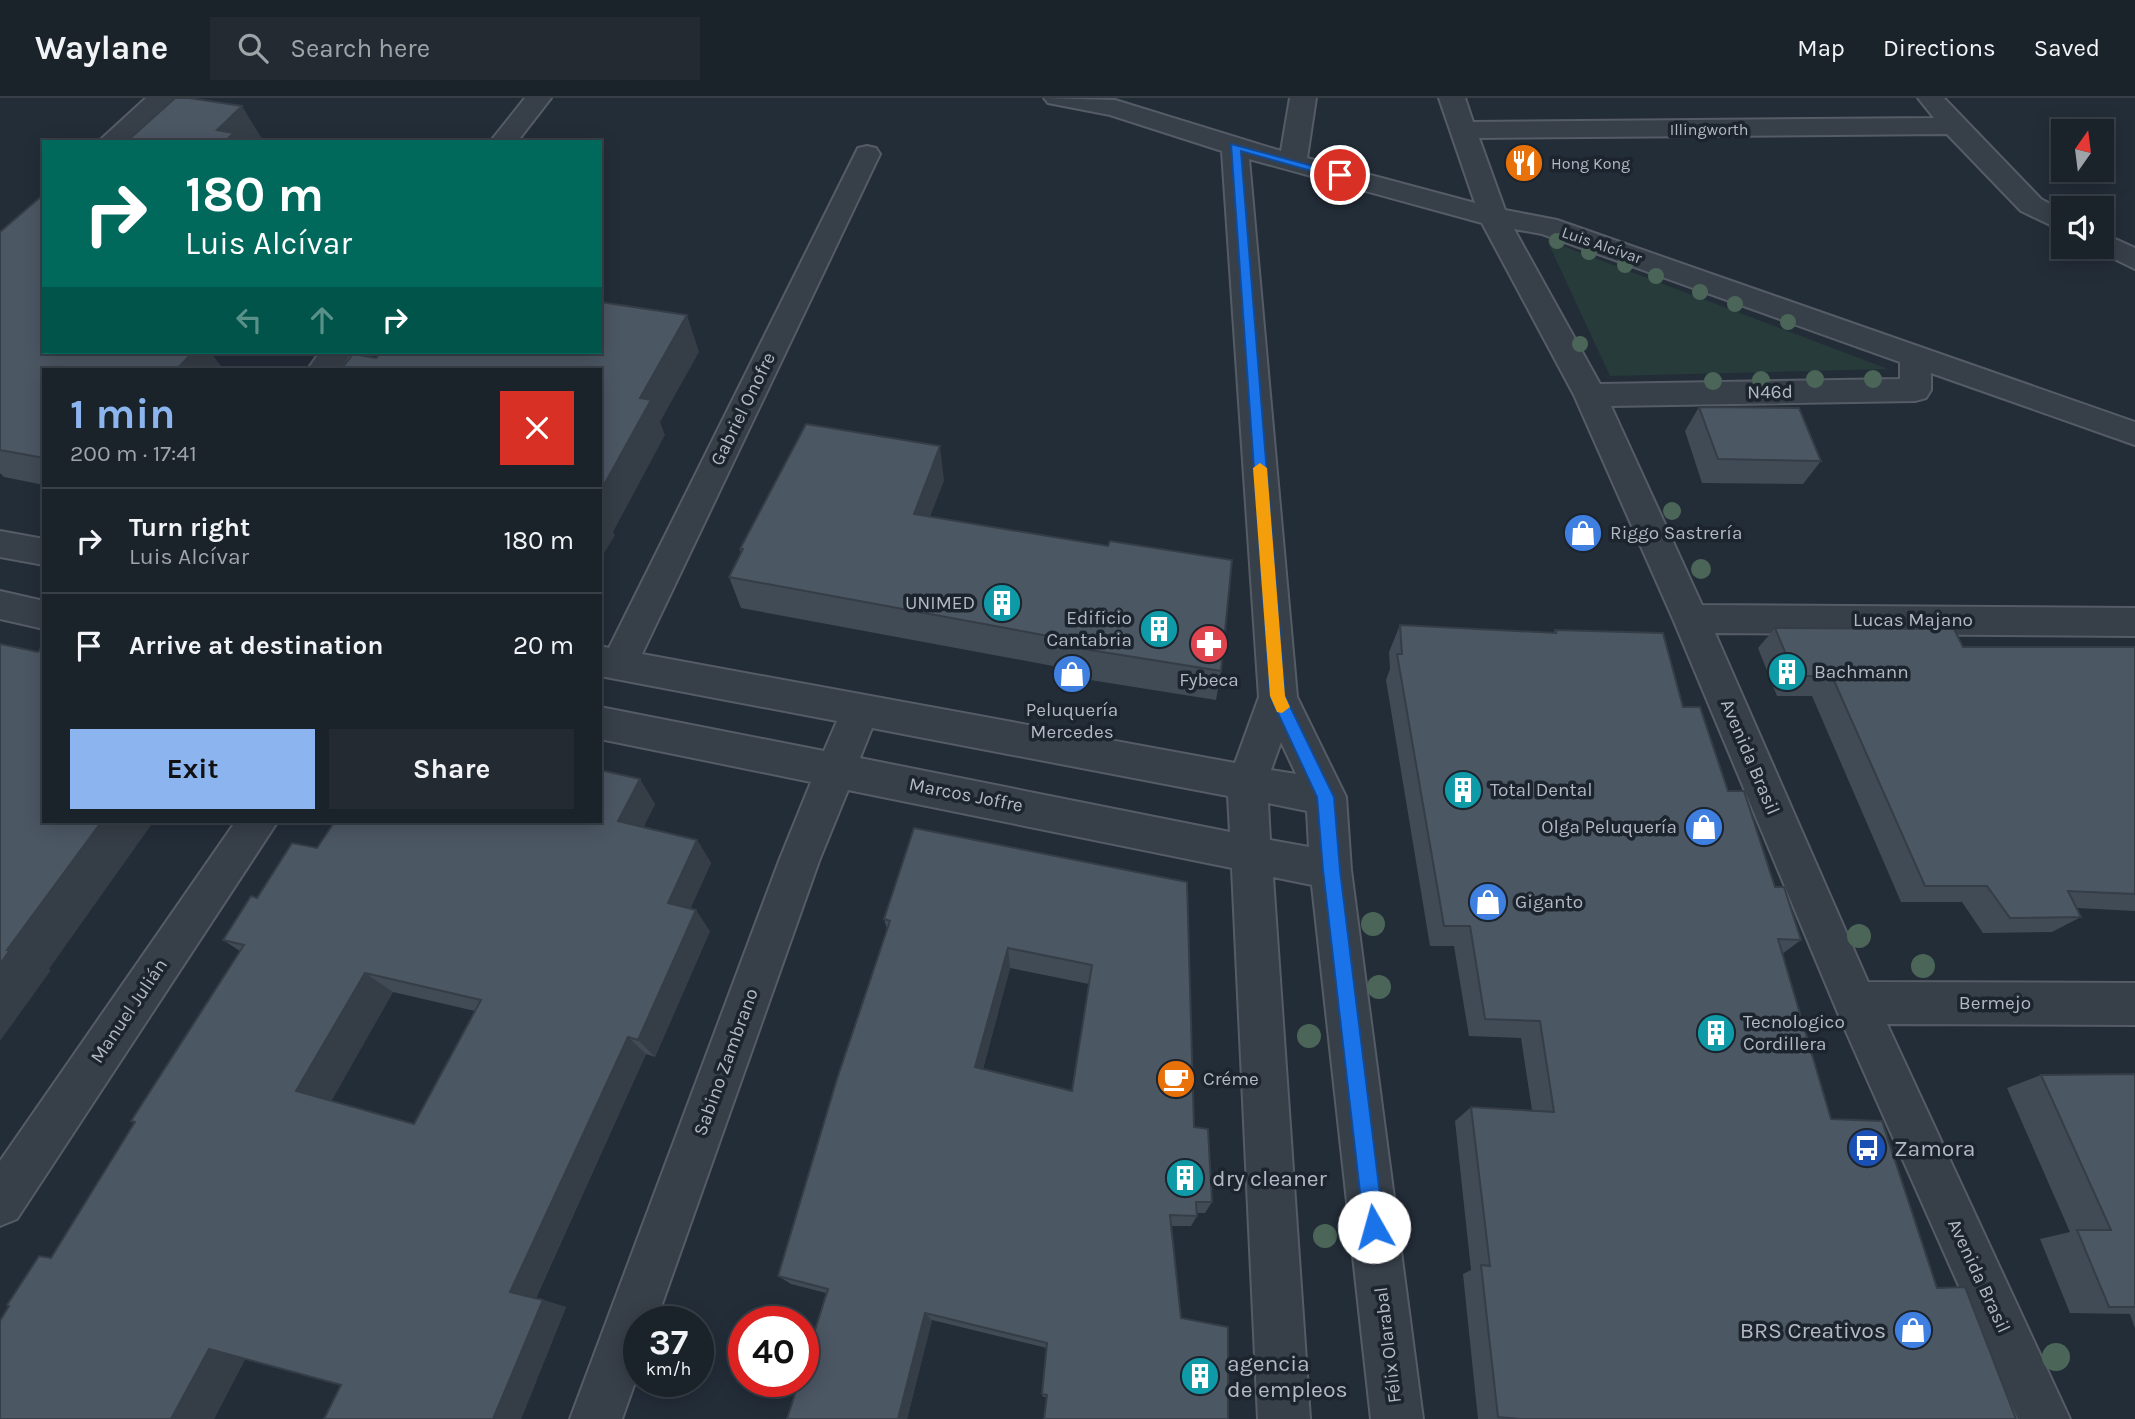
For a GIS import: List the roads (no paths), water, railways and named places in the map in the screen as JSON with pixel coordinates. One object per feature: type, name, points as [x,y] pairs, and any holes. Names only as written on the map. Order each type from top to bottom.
[{"type":"street","points":[[113,140],[160,98]]},
{"type":"street","points":[[505,140],[538,98]]},
{"type":"street","name":"Luis Alcívar","points":[[1057,98],[1115,108],[1235,146],[1493,217],[1546,226],[2135,434]]},
{"type":"street","points":[[1293,162],[1303,98]]},
{"type":"street","name":"Avenida Brasil","points":[[1452,98],[1493,217],[1590,395],[1690,619],[1855,1003],[2045,1419]]},
{"type":"street","points":[[1931,98],[1954,126],[2031,205],[2051,216]]},
{"type":"street","name":"Illingworth","points":[[1463,130],[1954,126]]},
{"type":"street","name":"Félix Olarabal","points":[[1235,146],[1278,696],[1325,797],[1331,870],[1397,1419]]},
{"type":"street","name":"Gabriel Onofre","points":[[610,662],[867,154]]},
{"type":"street","points":[[2114,249],[2135,260]]},
{"type":"street","points":[[324,368],[335,354]]},
{"type":"street","name":"N46d","points":[[1590,395],[1916,390],[1916,356]]},
{"type":"street","points":[[0,544],[42,552]]},
{"type":"street","points":[[0,605],[42,615]]},
{"type":"street","name":"Lucas Majano","points":[[1690,619],[2135,622]]},
{"type":"street","points":[[610,662],[1325,797]]},
{"type":"street","name":"Félix Olarabal","points":[[1278,696],[1247,782],[1284,1419]]},
{"type":"street","name":"Sabino Zambrano","points":[[596,1419],[799,861],[861,708]]},
{"type":"street","name":"Marcos Joffre","points":[[602,723],[1331,870]]},
{"type":"street","name":"Manuel Julián","points":[[0,1202],[257,823]]},
{"type":"street","name":"Bermejo","points":[[1855,1003],[2135,1004]]},
{"type":"place","name":"Hong Kong","points":[[1524,163]]},
{"type":"place","name":"Riggo Sastrería","points":[[1583,533]]},
{"type":"place","name":"UNIMED","points":[[1002,603]]},
{"type":"place","name":"Edificio Cantabria","points":[[1159,629]]},
{"type":"place","name":"Fybeca","points":[[1209,644]]},
{"type":"place","name":"Bachmann","points":[[1787,672]]},
{"type":"place","name":"Peluquería Mercedes","points":[[1072,674]]},
{"type":"place","name":"Total Dental","points":[[1463,790]]},
{"type":"place","name":"Olga Peluquería","points":[[1704,827]]},
{"type":"place","name":"Giganto","points":[[1488,902]]},
{"type":"place","name":"Tecnologico Cordillera","points":[[1716,1033]]},
{"type":"place","name":"Créme","points":[[1176,1079]]},
{"type":"place","name":"Zamora","points":[[1867,1148]]},
{"type":"place","name":"dry cleaner","points":[[1185,1178]]},
{"type":"place","name":"BRS Creativos","points":[[1913,1330]]},
{"type":"place","name":"agencia de empleos","points":[[1200,1376]]}]
